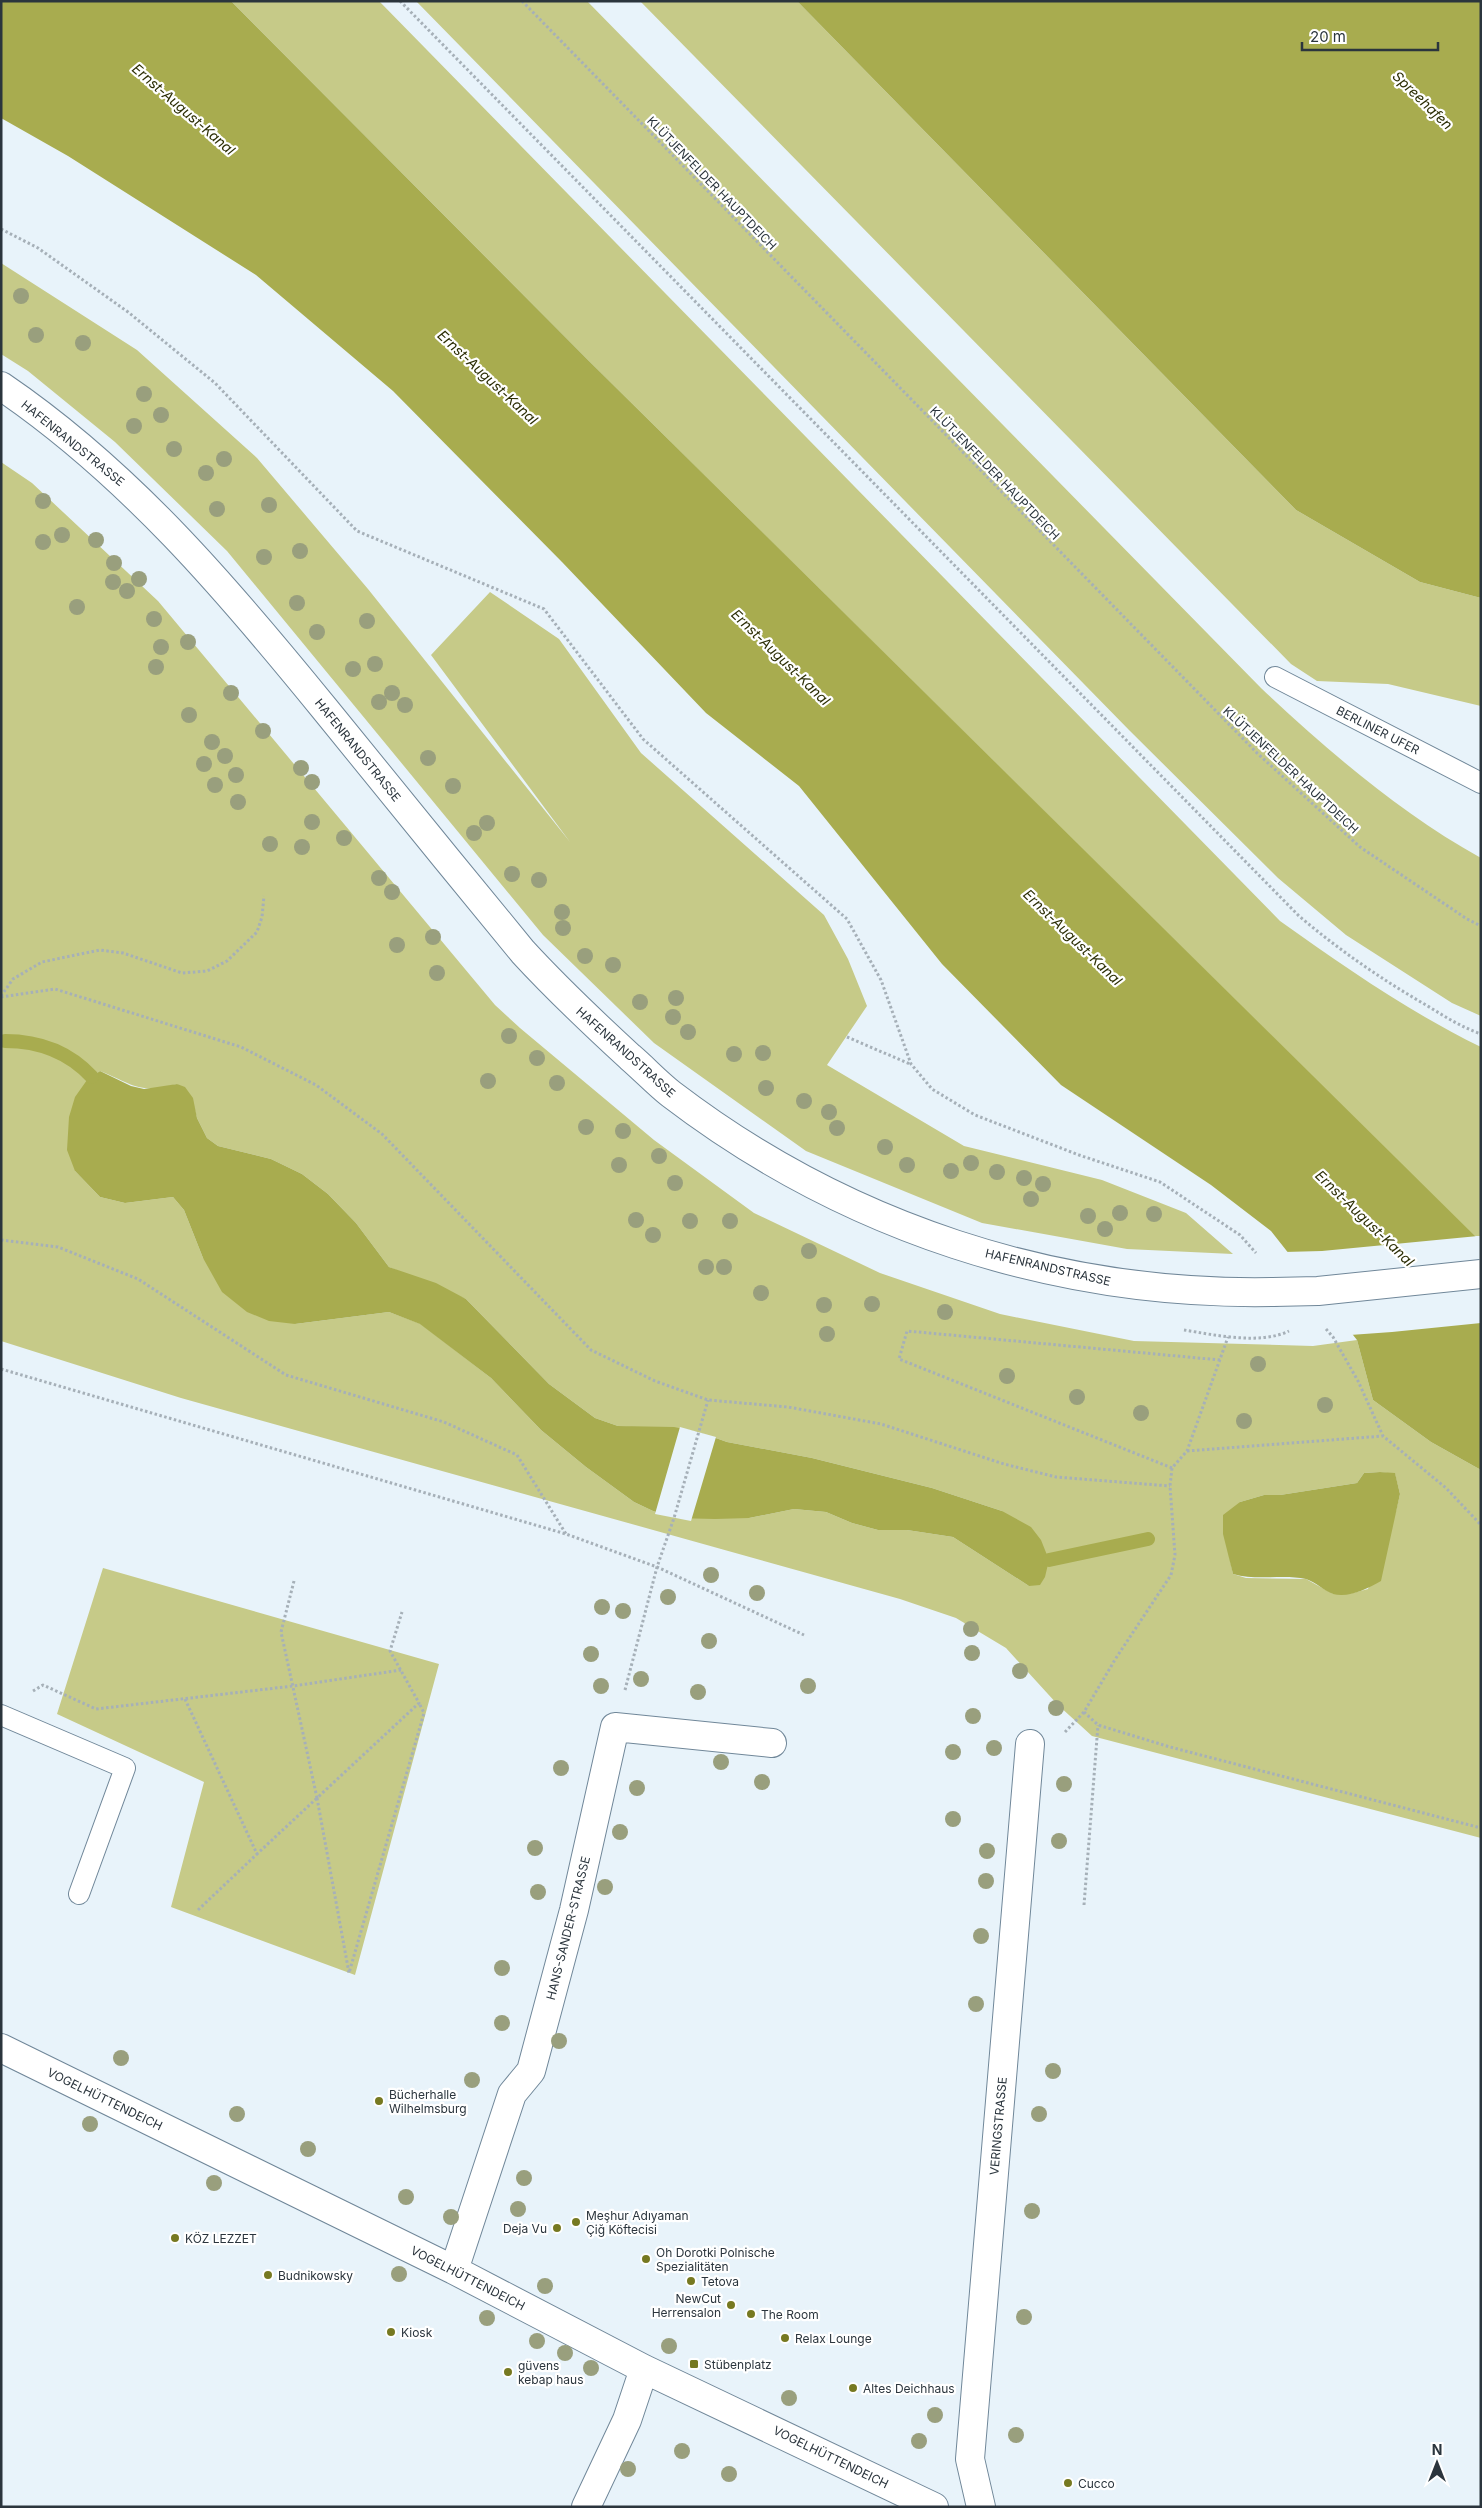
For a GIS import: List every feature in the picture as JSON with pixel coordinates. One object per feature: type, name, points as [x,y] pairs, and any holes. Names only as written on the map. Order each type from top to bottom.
[{"type":"street","name":"HAFENRANDSTRASSE","points":[[1,386],[52,423],[103,464],[184,544],[289,664],[523,952],[564,995],[670,1093],[736,1139],[783,1167],[882,1218],[940,1240],[1016,1262],[1140,1286],[1185,1292],[1318,1291],[1481,1274]]},
{"type":"street","points":[[615,1727],[772,1743]]},
{"type":"street","name":"HANS-SANDER-STRASSE","points":[[454,2270],[512,2094],[531,2071],[574,1910],[615,1727]]},
{"type":"street","name":"VERINGSTRASSE","points":[[981,2507],[970,2459],[1030,1744]]},
{"type":"street","name":"VOGELHÜTTENDEICH","points":[[1,2048],[454,2270],[644,2369],[934,2507]]},
{"type":"street","points":[[586,2507],[627,2420],[644,2369]]},
{"type":"lane","name":"BERLINER UFER","points":[[1275,677],[1481,783]]},
{"type":"lane","points":[[1,1715],[126,1768],[79,1894]]},
{"type":"path","points":[[400,1],[1299,916],[1331,943],[1385,982],[1465,1028],[1481,1034]]},
{"type":"path","name":"KLÜTJENFELDER HAUPTDEICH","points":[[522,1],[1257,753],[1360,847],[1467,919],[1481,926]]},
{"type":"path","points":[[1,228],[38,248],[128,312],[215,383],[357,531],[544,609],[643,739],[847,919],[881,980],[911,1064],[932,1090],[975,1115],[1078,1155],[1160,1182],[1240,1236],[1260,1257]]},
{"type":"path","points":[[1,997],[13,979],[42,962],[100,950],[123,953],[182,973],[207,971],[228,961],[257,932],[262,917],[264,896]]},
{"type":"path","points":[[1,997],[55,989],[242,1047],[316,1085],[382,1134],[591,1350],[655,1381],[708,1400],[788,1406],[881,1424],[1004,1464],[1056,1476],[1170,1486]]},
{"type":"path","points":[[847,1037],[911,1064]]},
{"type":"path","points":[[1,1240],[58,1247],[138,1279],[286,1375],[444,1422],[518,1455],[566,1534]]},
{"type":"path","points":[[1320,1322],[1333,1337],[1358,1382],[1383,1436],[1446,1488],[1481,1525]]},
{"type":"path","points":[[1027,1771],[1084,1712],[1116,1658],[1171,1575],[1175,1555],[1175,1533],[1170,1486],[1172,1468],[1187,1451],[1228,1337],[1278,1337],[1294,1328]]},
{"type":"path","points":[[1172,1468],[899,1359],[907,1330],[1220,1360]]},
{"type":"path","points":[[1,1369],[566,1534],[657,1567],[804,1635]]},
{"type":"path","points":[[615,1727],[657,1567],[674,1518],[708,1400]]},
{"type":"path","points":[[1187,1451],[1383,1436]]},
{"type":"path","points":[[294,1581],[281,1632],[317,1798],[349,1973],[424,1713],[390,1651],[402,1612]]},
{"type":"path","points":[[27,1696],[44,1685],[96,1709],[293,1686],[400,1670]]},
{"type":"path","points":[[185,1698],[257,1854]]},
{"type":"path","points":[[198,1910],[419,1703]]},
{"type":"path","points":[[1084,1712],[1098,1725],[1170,1747],[1481,1828]]},
{"type":"path","points":[[1084,1905],[1098,1725]]},
{"type":"shaded area","points":[[231,1],[379,1],[1280,921],[1403,1004],[1481,1047],[1481,1236],[1474,1236],[589,361]]},
{"type":"shaded area","points":[[416,1],[587,1],[1261,688],[1312,735],[1393,801],[1481,858],[1481,1016],[1452,1003],[1346,935],[1278,878],[1129,730]]},
{"type":"shaded area","points":[[640,1],[797,1],[1296,510],[1420,582],[1481,598],[1481,706],[1388,684],[1317,681],[1291,664]]},
{"type":"shaded area","points":[[1,263],[137,350],[257,458],[368,589],[570,842],[431,655],[490,592],[559,639],[641,753],[824,915],[848,959],[867,1006],[827,1065],[964,1146],[1102,1180],[1186,1213],[1233,1254],[1127,1249],[982,1223],[806,1151],[654,1043],[543,935],[227,551],[115,442],[28,371],[1,354]]},
{"type":"shaded area","points":[[1,462],[32,483],[158,601],[495,1005],[654,1140],[754,1213],[880,1273],[1000,1314],[1134,1341],[1313,1346],[1357,1340],[1373,1400],[1431,1442],[1481,1470],[1481,1838],[1092,1736],[1058,1705],[1006,1648],[956,1618],[900,1599],[181,1398],[1,1341]],"holes":[[[100,1071],[129,1084],[145,1088],[177,1084],[193,1103],[197,1118],[207,1138],[218,1146],[271,1159],[302,1174],[328,1194],[356,1223],[389,1267],[466,1299],[549,1384],[595,1418],[618,1426],[699,1432],[727,1442],[812,1458],[932,1488],[1002,1511],[1029,1586],[953,1537],[907,1530],[878,1530],[852,1523],[826,1512],[794,1509],[749,1518],[674,1518],[653,1511],[634,1502],[586,1467],[541,1430],[491,1378],[421,1324],[389,1312],[295,1324],[203,1258],[184,1210],[173,1197],[125,1203],[100,1197],[75,1171],[87,1080]],[[1380,1472],[1395,1474],[1400,1494],[1396,1511],[1368,1589],[1349,1594],[1333,1594],[1306,1579],[1246,1578],[1233,1574],[1229,1555],[1240,1502],[1264,1495],[1280,1495],[1357,1483],[1364,1473]]]},
{"type":"shaded area","points":[[103,1568],[439,1664],[355,1975],[171,1907],[204,1782],[57,1714]]},
{"type":"water","name":"Ernst-August-Kanal","points":[[1,1],[231,1],[589,361],[1481,1242],[1481,1470],[1431,1442],[1373,1400],[1357,1340],[1271,1231],[1211,1185],[1061,1085],[942,964],[799,786],[706,713],[562,562],[393,391],[256,275],[68,156],[1,118]]},
{"type":"water","name":"Spreehafen","points":[[797,1],[1481,1],[1481,598],[1420,582],[1296,510]]},
{"type":"water","points":[[100,1071],[131,1086],[144,1089],[177,1084],[185,1087],[193,1098],[197,1118],[207,1138],[218,1146],[271,1159],[302,1174],[328,1194],[356,1223],[389,1267],[436,1283],[466,1299],[549,1384],[595,1418],[618,1426],[674,1427],[699,1432],[727,1442],[812,1458],[932,1488],[1002,1511],[1031,1527],[1041,1540],[1049,1560],[1045,1577],[1040,1585],[1029,1586],[953,1537],[907,1530],[878,1530],[852,1523],[826,1512],[794,1509],[749,1518],[674,1518],[634,1502],[586,1467],[541,1430],[491,1378],[420,1324],[389,1312],[295,1324],[269,1321],[247,1312],[222,1292],[203,1258],[184,1210],[173,1197],[125,1203],[100,1197],[75,1171],[67,1150],[69,1117],[75,1097],[87,1080]]},
{"type":"water","points":[[1364,1473],[1395,1473],[1400,1494],[1381,1581],[1358,1592],[1339,1595],[1330,1593],[1306,1579],[1251,1577],[1233,1574],[1223,1534],[1223,1515],[1240,1502],[1264,1495],[1280,1495],[1357,1483]]},
{"type":"pier","points":[[1478,1236],[1481,1239],[1481,1323],[1392,1332],[1350,1335],[1284,1252],[1322,1251]]},
{"type":"pier","points":[[680,1427],[716,1437],[691,1521],[655,1514]]},
{"type":"waterway","points":[[5,1041],[30,1043],[52,1049],[73,1060],[92,1077]]},
{"type":"waterway","points":[[1049,1560],[1148,1539]]},
{"type":"place","name":"Bücherhalle Wilhelmsburg","points":[[379,2101]]},
{"type":"place","name":"Meşhur Adıyaman Çiğ Köftecisi","points":[[576,2222]]},
{"type":"place","name":"Deja Vu","points":[[557,2228]]},
{"type":"place","name":"KÖZ LEZZET","points":[[175,2238]]},
{"type":"place","name":"Oh Dorotki Polnische Spezialitäten","points":[[646,2259]]},
{"type":"place","name":"Budnikowsky","points":[[268,2275]]},
{"type":"place","name":"Tetova","points":[[691,2281]]},
{"type":"place","name":"NewCut Herrensalon","points":[[731,2305]]},
{"type":"place","name":"The Room","points":[[751,2314]]},
{"type":"place","name":"Kiosk","points":[[391,2332]]},
{"type":"place","name":"Relax Lounge","points":[[785,2338]]},
{"type":"place","name":"Stübenplatz","points":[[694,2364]]},
{"type":"place","name":"güvens kebap haus","points":[[508,2372]]},
{"type":"place","name":"Altes Deichhaus","points":[[853,2388]]},
{"type":"place","name":"Cucco","points":[[1068,2483]]}]
